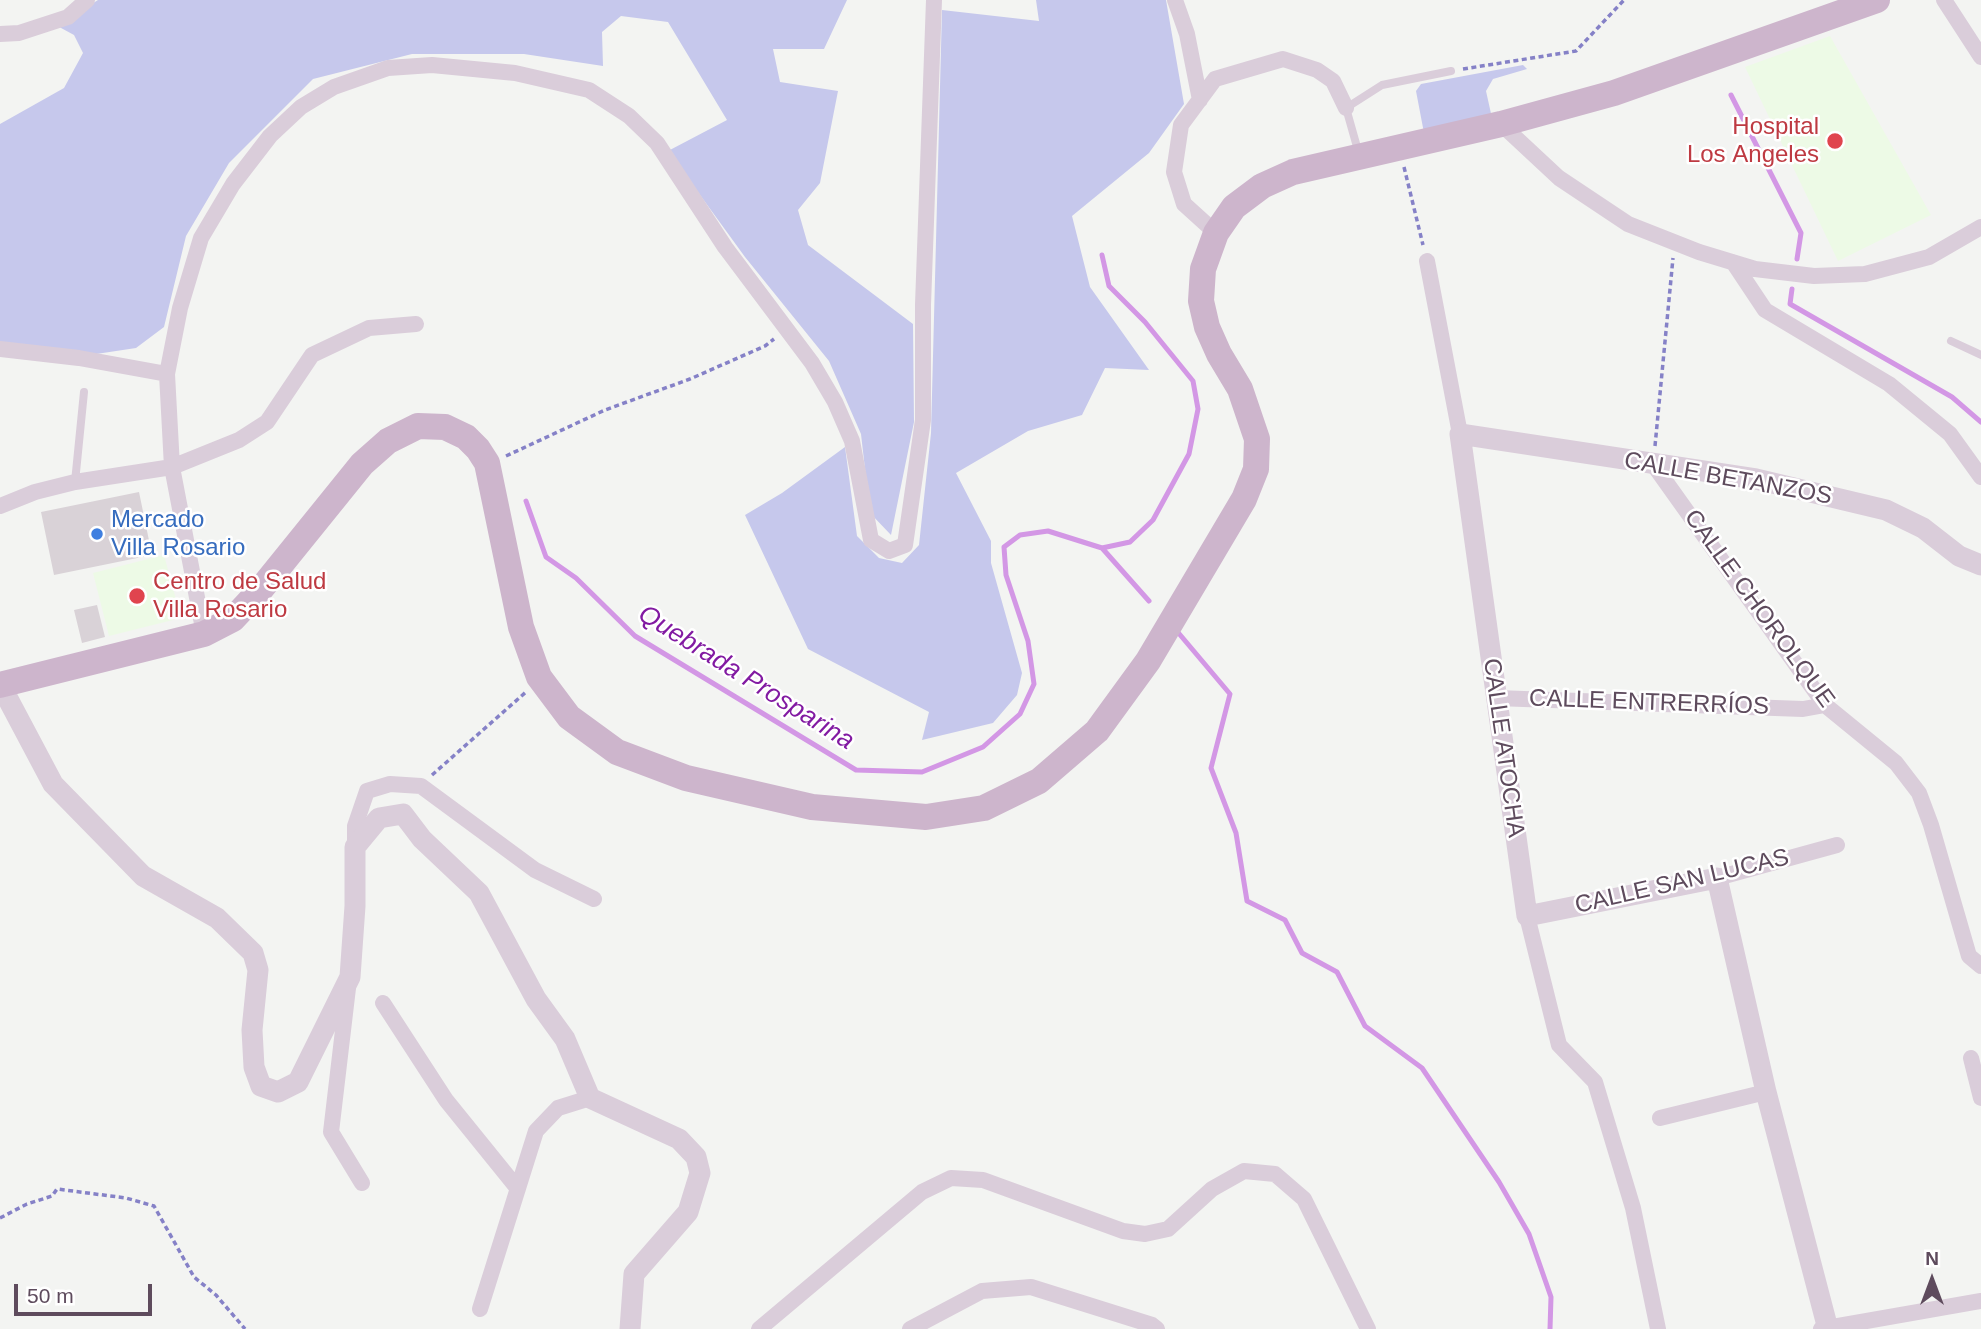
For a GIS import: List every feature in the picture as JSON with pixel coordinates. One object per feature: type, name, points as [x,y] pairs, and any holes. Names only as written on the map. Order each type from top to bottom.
[{"type":"main road","points":[[0,685],[204,634],[233,619],[261,589],[362,464],[388,441],[418,426],[446,427],[466,438],[488,463],[520,627],[539,677],[569,717],[617,752],[687,778],[812,807],[926,817],[984,808],[1039,781],[1097,731],[1148,661],[1244,499],[1256,469],[1257,439],[1248,408],[1219,354],[1207,327],[1200,301],[1203,269],[1216,233],[1234,206],[1262,186],[1293,172],[1501,124],[1614,93],[1877,0]]},
{"type":"street","points":[[0,34],[19,33],[68,16],[88,0]]},
{"type":"street","points":[[204,634],[172,467],[167,374],[180,308],[201,238],[233,184],[270,136],[301,107],[334,87],[388,68],[432,65],[515,74],[589,90],[629,116],[657,143],[725,247],[788,330],[835,402],[852,441],[871,540],[889,551],[905,545],[923,420],[923,305],[934,0]]},
{"type":"street","points":[[1175,0],[1188,34],[1200,100]]},
{"type":"street","points":[[1944,0],[1981,57]]},
{"type":"street","points":[[1216,233],[1184,204],[1174,172],[1181,125],[1215,79],[1283,59],[1317,71],[1333,81],[1346,108]]},
{"type":"street","points":[[1501,124],[1559,178],[1628,224],[1755,269],[1814,276],[1866,274],[1928,257],[1981,227]]},
{"type":"street","name":"CALLE ATOCHA","points":[[1427,261],[1460,434],[1527,916],[1559,1045],[1595,1082],[1633,1208],[1658,1329]]},
{"type":"street","points":[[1733,262],[1765,310],[1889,384],[1950,434],[1981,477]]},
{"type":"street","points":[[0,506],[35,492],[75,482],[172,467],[239,440],[267,422],[312,355],[369,328],[416,324]]},
{"type":"street","points":[[0,349],[79,358],[167,374]]},
{"type":"street","name":"CALLE BETANZOS","points":[[1460,434],[1756,480],[1886,510],[1923,528],[1959,556],[1981,565]]},
{"type":"street","name":"CALLE CHOROLQUE","points":[[1653,464],[1825,705],[1896,763],[1919,793],[1969,956],[1981,966]]},
{"type":"street","points":[[0,685],[53,784],[144,876],[217,918],[253,953],[258,970],[252,1030],[254,1067],[261,1086],[278,1092],[298,1082],[350,977]]},
{"type":"street","name":"CALLE ENTRERRÍOS","points":[[1496,698],[1803,709],[1825,705]]},
{"type":"street","points":[[362,1183],[331,1132],[350,977],[355,906],[355,826],[367,791],[390,784],[421,786],[535,870],[594,899]]},
{"type":"street","points":[[355,847],[379,818],[403,814],[422,839],[479,893],[536,999],[565,1039],[590,1098]]},
{"type":"street","name":"CALLE SAN LUCAS","points":[[1527,916],[1717,878],[1837,845]]},
{"type":"street","points":[[1717,878],[1766,1092],[1825,1328],[1981,1301]]},
{"type":"street","points":[[383,1003],[446,1100],[519,1188]]},
{"type":"street","points":[[1971,1058],[1981,1098]]},
{"type":"street","points":[[1660,1118],[1766,1092]]},
{"type":"street","points":[[480,1309],[536,1131],[558,1108],[590,1098],[679,1139],[696,1157],[700,1173],[688,1212],[634,1274],[630,1329]]},
{"type":"street","points":[[759,1329],[922,1192],[951,1178],[983,1180],[1124,1231],[1146,1234],[1168,1229],[1212,1188],[1244,1171],[1275,1174],[1304,1199],[1368,1329]]},
{"type":"street","points":[[910,1329],[982,1291],[1031,1287],[1152,1325],[1157,1329]]},
{"type":"lane","points":[[1360,157],[1346,108],[1382,85],[1451,71]]},
{"type":"lane","points":[[1951,341],[1981,355]]},
{"type":"lane","points":[[75,482],[84,392]]},
{"type":"path","points":[[1451,71],[1576,51],[1624,0]]},
{"type":"path","points":[[1399,148],[1427,261]]},
{"type":"path","points":[[1653,464],[1674,242]]},
{"type":"path","points":[[507,456],[605,410],[703,374],[765,346],[788,330]]},
{"type":"path","points":[[421,786],[518,700],[539,677]]},
{"type":"path","points":[[0,1218],[27,1204],[52,1196],[57,1188],[126,1198],[154,1206],[194,1276],[216,1295],[245,1329]]},
{"type":"shaded area","points":[[98,0],[847,0],[824,49],[773,49],[780,82],[838,91],[820,183],[798,210],[808,245],[913,324],[914,422],[891,535],[870,513],[861,434],[829,361],[745,257],[668,151],[727,120],[668,22],[621,16],[602,32],[603,66],[524,54],[412,54],[313,79],[229,163],[186,236],[164,327],[136,348],[83,356],[0,344],[0,124],[64,88],[83,53],[74,35],[50,22],[70,18]]},
{"type":"shaded area","points":[[1036,0],[1166,0],[1184,104],[1149,153],[1072,216],[1090,287],[1149,370],[1105,368],[1082,415],[1028,431],[956,473],[991,541],[991,563],[1022,673],[1017,695],[993,723],[922,740],[929,712],[808,649],[745,515],[782,493],[845,447],[857,536],[879,558],[902,563],[919,545],[931,433],[942,10],[1039,21]]},
{"type":"shaded area","name":"Hospital Los Angeles","points":[[1830,36],[1931,215],[1838,261],[1745,67]]},
{"type":"shaded area","points":[[1523,65],[1527,69],[1493,79],[1486,91],[1492,118],[1424,133],[1416,91],[1421,84]]},
{"type":"shaded area","name":"Centro de Salud Villa Rosario","points":[[164,555],[181,618],[109,636],[93,573]]},
{"type":"building","name":"Mercado Villa Rosario","points":[[139,492],[152,555],[54,575],[41,512]]},
{"type":"building","points":[[97,605],[105,637],[82,643],[74,610]]},
{"type":"waterway","points":[[1731,95],[1801,233],[1797,259]]},
{"type":"waterway","points":[[1102,255],[1109,286],[1145,322],[1193,381],[1198,409],[1189,454],[1153,520],[1130,542],[1102,548]]},
{"type":"waterway","points":[[1792,289],[1790,304],[1952,397],[1981,422]]},
{"type":"waterway","name":"Quebrada Prosparina","points":[[526,501],[546,557],[576,578],[635,636],[856,770],[922,772],[983,747],[1020,714],[1034,684],[1028,641],[1006,575],[1004,547],[1020,535],[1048,531],[1102,548],[1149,601]]},
{"type":"waterway","name":"Quebrada Prosparina","points":[[1176,630],[1230,694],[1211,768],[1236,833],[1247,901],[1285,920],[1302,953],[1337,972],[1365,1026],[1422,1068],[1499,1182],[1529,1234],[1551,1297],[1550,1329]]},
{"type":"place","name":"Hospital Los Angeles","points":[[1835,141]]},
{"type":"place","name":"Mercado Villa Rosario","points":[[97,534]]},
{"type":"place","name":"Centro de Salud Villa Rosario","points":[[137,596]]}]
